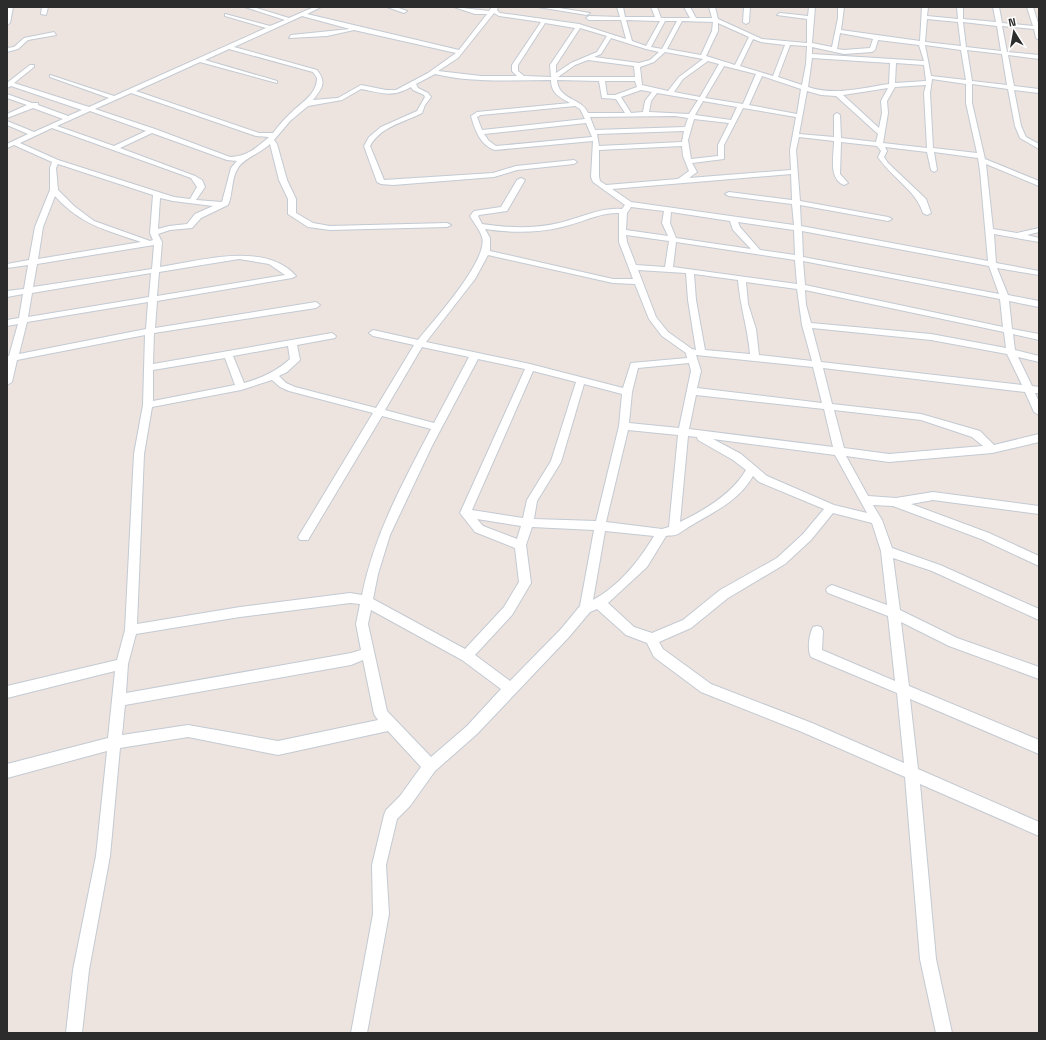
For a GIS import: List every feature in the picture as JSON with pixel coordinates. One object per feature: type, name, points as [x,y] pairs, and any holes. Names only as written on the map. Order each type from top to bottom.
[{"type":"street","points":[[7,23],[10,7]]},
{"type":"street","points":[[44,14],[45,7]]},
{"type":"street","points":[[248,7],[290,20]]},
{"type":"street","points":[[7,146],[318,7]]},
{"type":"street","points":[[390,7],[404,11]]},
{"type":"street","points":[[457,7],[475,12],[493,10],[499,14],[593,29],[648,48],[705,58],[804,86],[821,93],[838,94],[929,80],[969,82],[1039,91]]},
{"type":"street","points":[[541,7],[587,12],[624,19],[716,20],[752,36],[788,44],[810,45],[852,52],[872,50],[876,38]]},
{"type":"street","points":[[620,7],[630,42]]},
{"type":"street","points":[[654,7],[661,20]]},
{"type":"street","points":[[687,7],[694,20]]},
{"type":"street","points":[[670,93],[681,78],[705,58],[715,31],[716,20],[714,18],[712,7]]},
{"type":"street","points":[[746,22],[747,7]]},
{"type":"street","points":[[780,7],[780,24]]},
{"type":"street","points":[[812,7],[810,18],[810,56],[793,150],[798,258],[802,305],[840,453],[876,520],[887,551],[912,772],[928,959],[944,1033]]},
{"type":"street","points":[[834,50],[842,7]]},
{"type":"street","points":[[925,7],[922,45],[929,80],[927,93],[930,150],[934,170]]},
{"type":"street","points":[[960,7],[960,20],[969,82],[969,103],[981,158],[990,231],[992,265],[1004,296],[1011,352],[1039,412]]},
{"type":"street","points":[[996,7],[1010,88],[1021,135],[1039,147]]},
{"type":"street","points":[[1030,7],[1039,38]]},
{"type":"street","points":[[307,104],[340,99],[361,87],[392,92],[401,90],[435,72],[451,61],[460,52],[493,10]]},
{"type":"street","points":[[587,12],[593,29]]},
{"type":"street","points":[[302,14],[357,29],[460,52]]},
{"type":"street","points":[[780,14],[810,18]]},
{"type":"street","points":[[227,15],[270,28]]},
{"type":"street","points":[[925,17],[1037,27]]},
{"type":"street","points":[[648,48],[661,20]]},
{"type":"street","points":[[588,58],[638,65],[652,60],[664,51],[680,20]]},
{"type":"street","points":[[522,78],[515,70],[515,65],[544,21]]},
{"type":"street","points":[[579,26],[554,62],[554,88],[558,94],[583,108],[594,136],[596,148],[595,177],[597,182],[605,187],[627,208]]},
{"type":"street","points":[[291,38],[357,29]]},
{"type":"street","points":[[838,31],[922,45],[1039,57]]},
{"type":"street","points":[[7,50],[16,48],[26,39],[54,34]]},
{"type":"street","points":[[554,77],[573,64],[599,53],[610,35]]},
{"type":"street","points":[[737,67],[752,36]]},
{"type":"street","points":[[775,78],[788,44]]},
{"type":"street","points":[[7,266],[154,239],[169,228],[189,226],[194,223],[198,216],[221,205],[227,200],[234,168],[243,159],[261,149],[307,104],[318,90],[320,84],[320,78],[315,71],[229,47]]},
{"type":"street","points":[[810,56],[927,64]]},
{"type":"street","points":[[199,60],[274,82]]},
{"type":"street","points":[[893,62],[893,85],[890,93],[884,101],[885,113],[880,144],[884,151],[881,157],[923,202],[927,213]]},
{"type":"street","points":[[678,182],[693,172],[684,144],[688,129],[692,115],[722,64]]},
{"type":"street","points":[[638,65],[637,79],[641,88]]},
{"type":"street","points":[[8,82],[17,78],[32,66]]},
{"type":"street","points":[[435,72],[470,78],[554,77],[637,79]]},
{"type":"street","points":[[689,161],[722,158],[721,145],[743,107],[760,73]]},
{"type":"street","points":[[52,76],[114,98]]},
{"type":"street","points":[[602,79],[604,97],[617,97],[621,93],[641,88],[799,116]]},
{"type":"street","points":[[8,82],[88,110],[153,130],[229,159],[243,159]]},
{"type":"street","points":[[413,83],[415,89],[426,94],[428,97],[422,105],[420,112],[396,120],[381,130],[369,141],[367,146],[381,182],[393,183],[494,175],[516,168],[574,162]]},
{"type":"street","points":[[131,91],[258,135],[272,137]]},
{"type":"street","points":[[646,113],[648,101],[656,91]]},
{"type":"street","points":[[838,94],[881,134]]},
{"type":"street","points":[[7,96],[67,118]]},
{"type":"street","points":[[7,116],[50,97]]},
{"type":"street","points":[[617,97],[629,114]]},
{"type":"street","points":[[578,104],[479,114],[474,116],[480,132],[488,145],[498,149],[594,136],[688,129]]},
{"type":"street","points":[[480,132],[586,118],[646,113],[692,115],[733,122]]},
{"type":"street","points":[[837,115],[838,167],[836,170],[837,175],[844,183]]},
{"type":"street","points":[[7,123],[34,134]]},
{"type":"street","points":[[51,126],[113,149],[166,166],[193,177],[199,182],[201,187],[192,201]]},
{"type":"street","points":[[113,149],[153,130]]},
{"type":"street","points":[[796,135],[930,150],[981,158],[1039,184]]},
{"type":"street","points":[[272,137],[282,180],[292,199],[292,214],[311,225],[330,228],[447,225]]},
{"type":"street","points":[[15,143],[56,161],[173,199],[221,205]]},
{"type":"street","points":[[596,148],[684,144]]},
{"type":"street","points":[[7,382],[10,359],[23,321],[39,228],[54,190],[53,168],[56,161]]},
{"type":"street","points":[[605,187],[795,172]]},
{"type":"street","points":[[304,537],[420,343],[472,276],[485,252],[486,238],[475,221],[475,214],[504,209],[521,180]]},
{"type":"street","points":[[54,190],[70,207],[104,229],[154,239]]},
{"type":"street","points":[[74,1033],[81,970],[102,856],[122,664],[130,630],[139,454],[148,405],[148,368],[150,331],[154,299],[154,239],[157,194]]},
{"type":"street","points":[[729,194],[796,203],[888,219]]},
{"type":"street","points":[[627,208],[622,232],[628,257],[634,267],[652,317],[659,327],[695,355]]},
{"type":"street","points":[[478,226],[509,230],[538,228],[563,225],[593,214],[612,210],[627,208],[668,210],[797,228],[1039,273]]},
{"type":"street","points":[[668,210],[666,223],[673,239],[669,269]]},
{"type":"street","points":[[734,220],[736,228],[757,251]]},
{"type":"street","points":[[1017,235],[1039,230]]},
{"type":"street","points":[[990,231],[1039,240]]},
{"type":"street","points":[[622,232],[798,258],[1004,296],[1039,304]]},
{"type":"street","points":[[485,252],[612,281],[639,282]]},
{"type":"street","points":[[7,294],[239,257],[271,262],[292,276],[7,323]]},
{"type":"street","points":[[634,267],[690,271],[801,287],[852,296],[914,312],[1039,337]]},
{"type":"street","points":[[674,531],[683,432],[696,371],[690,271]]},
{"type":"street","points":[[742,279],[744,304],[752,329],[755,357]]},
{"type":"street","points":[[10,359],[150,331],[316,305]]},
{"type":"street","points":[[806,325],[931,337],[1011,352],[1039,359]]},
{"type":"street","points":[[373,333],[530,366],[626,392]]},
{"type":"street","points":[[148,368],[332,336]]},
{"type":"street","points":[[148,405],[241,387],[272,375],[292,364],[295,360],[292,343]]},
{"type":"street","points":[[228,354],[241,387]]},
{"type":"street","points":[[430,766],[381,714],[362,624],[366,600],[384,535],[475,355]]},
{"type":"street","points":[[586,608],[600,526],[624,426],[626,392],[634,365],[695,355],[755,357],[818,366],[1039,390]]},
{"type":"street","points":[[465,513],[530,366]]},
{"type":"street","points":[[272,375],[283,385],[292,389],[438,427]]},
{"type":"street","points":[[466,656],[508,611],[525,583],[520,546],[528,523],[532,500],[556,462],[581,380]]},
{"type":"street","points":[[692,391],[921,417],[976,434],[992,449]]},
{"type":"street","points":[[624,426],[696,433],[840,453],[889,458],[992,449],[1039,438]]},
{"type":"street","points":[[696,433],[734,455],[763,479],[831,508],[876,520]]},
{"type":"street","points":[[465,513],[528,523],[600,526],[662,533],[674,531],[734,493],[747,479],[751,470]]},
{"type":"street","points":[[865,500],[896,502],[933,496],[1039,510]]},
{"type":"street","points":[[896,502],[985,536],[1039,561]]},
{"type":"street","points":[[599,603],[630,631],[652,638],[687,624],[724,594],[781,561],[807,537],[831,508]]},
{"type":"street","points":[[465,513],[479,529],[520,546]]},
{"type":"street","points":[[359,1033],[381,914],[379,865],[391,815],[405,801],[430,766],[472,730],[565,633],[586,608],[599,603],[613,593],[643,564],[662,533]]},
{"type":"street","points":[[887,551],[936,568],[1039,615]]},
{"type":"street","points":[[832,590],[894,613],[953,642],[1039,674]]},
{"type":"street","points":[[130,630],[240,612],[350,598],[366,600],[400,621],[466,656],[498,681],[511,688]]},
{"type":"street","points":[[817,631],[815,653],[1039,747]]},
{"type":"street","points":[[652,638],[658,653],[706,688],[807,727],[1039,829]]},
{"type":"street","points":[[118,700],[352,659],[367,653]]},
{"type":"street","points":[[7,692],[122,664]]},
{"type":"street","points":[[7,771],[114,743],[188,731],[278,748],[390,724]]}]
